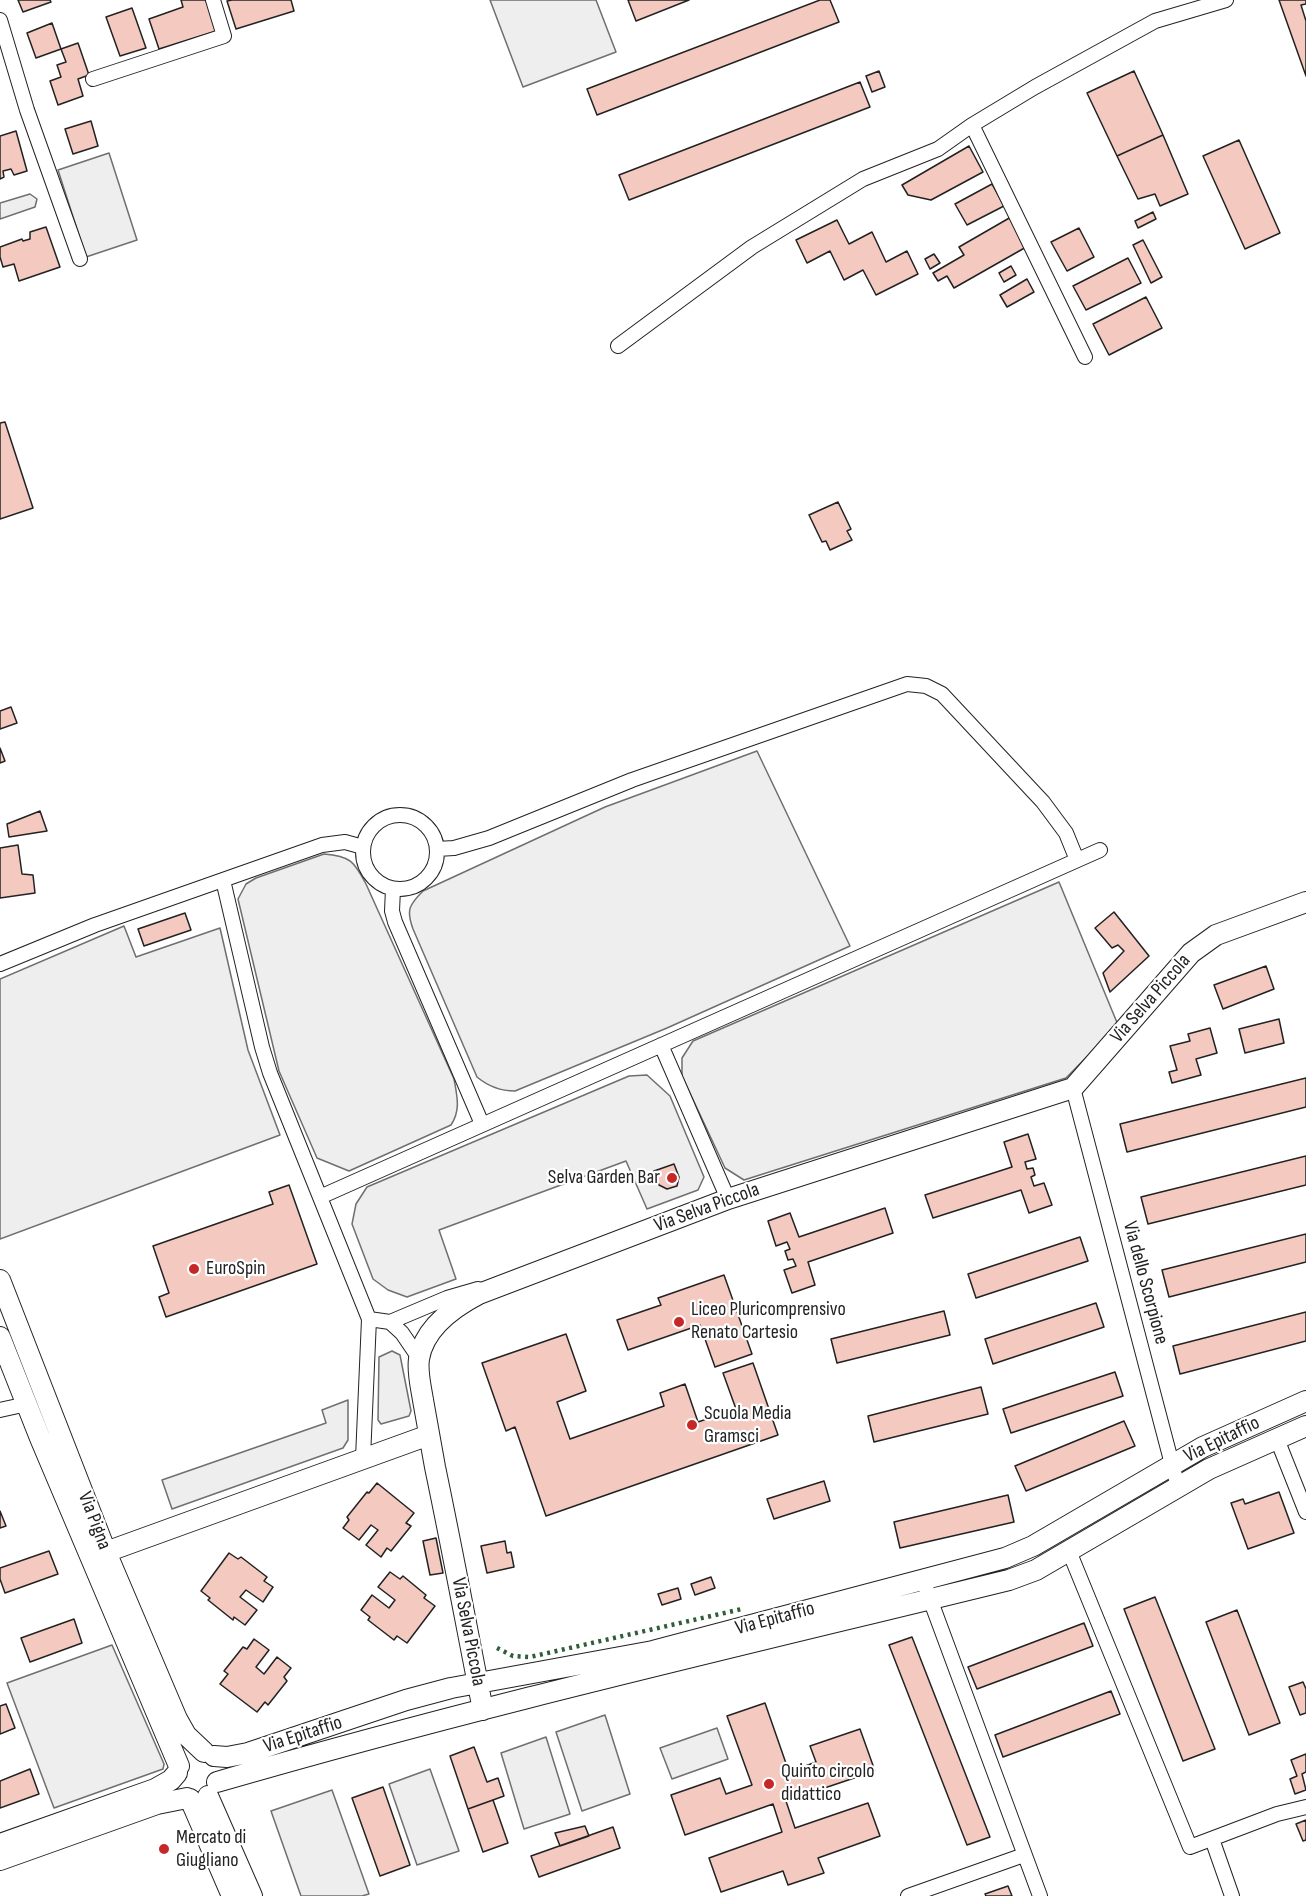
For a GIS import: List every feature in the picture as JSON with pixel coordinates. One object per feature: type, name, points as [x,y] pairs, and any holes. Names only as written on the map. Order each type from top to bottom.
[{"type":"street","points":[[93,79],[224,36],[213,0]]},
{"type":"street","points":[[618,346],[779,229],[863,179],[938,148],[1035,87],[1155,21],[1226,0]]},
{"type":"street","points":[[0,20],[27,110],[80,260]]},
{"type":"street","points":[[972,125],[1085,357]]},
{"type":"street","points":[[437,849],[454,848],[489,838],[632,780],[907,684],[926,686],[942,694],[1042,802],[1065,833],[1077,860]]},
{"type":"street","points":[[400,815],[415,818],[427,827],[437,849],[432,870],[422,882],[406,889],[393,889],[378,882],[369,873],[364,861],[363,847],[367,834],[377,823],[400,815]]},
{"type":"street","points":[[0,964],[61,938],[322,845],[345,842],[363,847]]},
{"type":"street","points":[[320,1197],[1100,850]]},
{"type":"street","points":[[223,880],[267,1065],[369,1319],[363,1458]]},
{"type":"street","points":[[393,889],[392,904],[395,922],[482,1124]]},
{"type":"street","name":"Via Selva Piccola","points":[[483,1710],[419,1373],[419,1358],[431,1333],[445,1317],[466,1301],[728,1199],[1074,1088],[1191,952],[1216,935],[1306,902]]},
{"type":"street","points":[[661,1045],[728,1199]]},
{"type":"street","name":"Via dello Scorpione","points":[[1074,1088],[1179,1487]]},
{"type":"street","name":"Via Pigna","points":[[0,1280],[106,1552],[177,1719],[186,1735],[209,1754]]},
{"type":"street","points":[[369,1319],[390,1322],[447,1298],[507,1284]]},
{"type":"street","points":[[390,1322],[402,1333],[419,1358]]},
{"type":"street","points":[[0,1337],[178,1770],[177,1784],[180,1790],[200,1794]]},
{"type":"street","name":"Via Epitaffio","points":[[0,1844],[155,1789],[171,1780],[191,1754],[226,1757],[248,1753],[406,1700],[478,1683],[653,1651],[1005,1558],[1217,1440],[1306,1401]]},
{"type":"street","points":[[0,1410],[27,1404]]},
{"type":"street","name":"Via Epitaffio","points":[[0,1860],[157,1804],[200,1794],[327,1750],[1024,1575],[1209,1469],[1306,1426]]},
{"type":"street","points":[[106,1552],[429,1435]]},
{"type":"street","points":[[1277,1439],[1306,1512]]},
{"type":"street","points":[[1069,1551],[1190,1847],[1277,1814],[1306,1807]]},
{"type":"street","points":[[923,1580],[1040,1896]]},
{"type":"street","points":[[200,1794],[220,1766],[209,1754]]},
{"type":"street","points":[[200,1794],[232,1896]]},
{"type":"street","points":[[200,1794],[252,1896]]},
{"type":"street","points":[[1212,1839],[1232,1896]]},
{"type":"street","points":[[908,1896],[1024,1855]]},
{"type":"shaded area","points":[[490,0],[596,0],[616,52],[523,87]]},
{"type":"shaded area","points":[[109,153],[137,240],[86,257],[58,170]]},
{"type":"shaded area","points":[[30,194],[37,199],[35,207],[0,219],[0,203]]},
{"type":"shaded area","points":[[757,751],[850,946],[667,1028],[515,1091],[495,1088],[477,1077],[413,929],[409,912],[415,900],[423,891],[605,807]]},
{"type":"shaded area","points":[[324,854],[346,858],[362,876],[454,1079],[457,1097],[456,1114],[451,1125],[349,1171],[317,1158],[279,1071],[238,899],[246,884],[256,878]]},
{"type":"shaded area","points":[[1059,882],[1118,1025],[1066,1078],[744,1180],[725,1168],[682,1076],[682,1058],[693,1041]]},
{"type":"shaded area","points":[[124,926],[136,957],[220,928],[248,1050],[280,1135],[0,1239],[0,979]]},
{"type":"shaded area","points":[[647,1075],[670,1096],[704,1177],[698,1190],[647,1209],[626,1161],[439,1230],[456,1279],[407,1297],[388,1290],[373,1279],[352,1224],[356,1204],[367,1187],[629,1076]]},
{"type":"shaded area","points":[[392,1351],[400,1355],[411,1411],[409,1416],[381,1424],[378,1420],[379,1357]]},
{"type":"shaded area","points":[[348,1400],[348,1440],[343,1448],[172,1509],[162,1480],[326,1423],[322,1410]]},
{"type":"shaded area","points":[[112,1645],[164,1764],[163,1769],[54,1808],[7,1683]]},
{"type":"shaded area","points":[[605,1715],[630,1794],[582,1811],[556,1732]]},
{"type":"shaded area","points":[[717,1728],[728,1759],[672,1779],[660,1748]]},
{"type":"shaded area","points":[[546,1737],[570,1814],[524,1829],[501,1753]]},
{"type":"shaded area","points":[[430,1769],[459,1851],[417,1865],[389,1784]]},
{"type":"shaded area","points":[[332,1790],[369,1894],[301,1896],[271,1811]]},
{"type":"building","points":[[18,0],[50,0],[51,2],[23,12]]},
{"type":"building","points":[[181,0],[206,0],[216,31],[159,49],[149,19],[183,7]]},
{"type":"building","points":[[291,0],[294,11],[236,29],[227,1]]},
{"type":"building","points":[[628,0],[689,0],[636,21]]},
{"type":"building","points":[[820,0],[830,0],[839,22],[597,115],[587,89]]},
{"type":"building","points":[[1279,0],[1306,0],[1306,4],[1301,5],[1306,21],[1306,76]]},
{"type":"building","points":[[132,8],[146,48],[120,56],[106,17]]},
{"type":"building","points":[[52,23],[61,49],[36,58],[27,33]]},
{"type":"building","points":[[78,43],[89,75],[78,79],[83,96],[58,105],[50,81],[61,77],[57,65],[66,62],[61,49]]},
{"type":"building","points":[[879,71],[885,87],[872,92],[866,76]]},
{"type":"building","points":[[1134,71],[1163,135],[1117,156],[1087,93]]},
{"type":"building","points":[[860,82],[870,107],[629,200],[619,175]]},
{"type":"building","points":[[91,121],[98,146],[73,154],[65,129]]},
{"type":"building","points":[[16,131],[27,171],[14,175],[11,169],[3,171],[4,177],[0,179],[0,136]]},
{"type":"building","points":[[1163,135],[1188,194],[1160,206],[1155,194],[1138,199],[1117,156]]},
{"type":"building","points":[[1239,140],[1280,233],[1245,249],[1203,156]]},
{"type":"building","points":[[969,146],[983,172],[931,200],[908,195],[902,185]]},
{"type":"building","points":[[992,184],[1004,206],[967,225],[955,204]]},
{"type":"building","points":[[1153,212],[1156,219],[1138,228],[1135,221]]},
{"type":"building","points":[[1011,217],[1028,246],[954,288],[947,276],[938,281],[933,273],[964,255],[959,247]]},
{"type":"building","points":[[837,220],[849,244],[872,232],[886,262],[907,251],[918,274],[876,295],[863,270],[844,280],[830,251],[807,263],[796,240]]},
{"type":"building","points":[[46,227],[60,267],[19,281],[14,264],[3,267],[0,247],[22,239],[23,241],[30,239],[30,232]]},
{"type":"building","points":[[1079,228],[1094,257],[1067,271],[1051,242]]},
{"type":"building","points":[[1143,240],[1162,277],[1151,283],[1133,245]]},
{"type":"building","points":[[934,254],[940,263],[930,269],[925,259]]},
{"type":"building","points":[[1128,258],[1141,283],[1086,310],[1073,286]]},
{"type":"building","points":[[1011,266],[1016,275],[1004,282],[999,273]]},
{"type":"building","points":[[1027,279],[1034,292],[1007,307],[1000,295]]},
{"type":"building","points":[[1146,297],[1162,328],[1109,355],[1093,324]]},
{"type":"building","points":[[5,422],[33,508],[0,519],[0,423]]},
{"type":"building","points":[[838,502],[851,529],[847,531],[852,540],[830,550],[826,541],[822,542],[809,515]]},
{"type":"building","points":[[11,707],[17,723],[0,729],[0,711]]},
{"type":"building","points":[[0,748],[5,761],[0,763]]},
{"type":"building","points":[[40,811],[47,831],[9,837],[7,824]]},
{"type":"building","points":[[18,845],[22,874],[33,875],[35,893],[0,898],[0,848]]},
{"type":"building","points":[[1114,912],[1149,956],[1110,992],[1103,973],[1124,951],[1118,945],[1112,948],[1095,928]]},
{"type":"building","points":[[185,913],[191,930],[144,946],[138,929]]},
{"type":"building","points":[[1266,966],[1274,989],[1223,1009],[1214,985]]},
{"type":"building","points":[[1279,1019],[1284,1043],[1245,1053],[1239,1029]]},
{"type":"building","points":[[1210,1028],[1217,1053],[1196,1059],[1201,1075],[1172,1083],[1169,1072],[1177,1070],[1170,1046],[1190,1041],[1188,1034]]},
{"type":"building","points":[[1306,1078],[1306,1107],[1127,1152],[1120,1124]]},
{"type":"building","points":[[1028,1134],[1036,1159],[1025,1162],[1027,1169],[1033,1168],[1035,1175],[1031,1177],[1034,1186],[1044,1183],[1052,1205],[1029,1213],[1021,1190],[933,1218],[925,1195],[1012,1167],[1004,1142]]},
{"type":"building","points":[[1306,1156],[1306,1185],[1148,1224],[1141,1197]]},
{"type":"building","points":[[674,1164],[679,1177],[677,1186],[667,1189],[659,1185],[654,1171]]},
{"type":"building","points":[[289,1185],[317,1264],[166,1317],[159,1297],[169,1293],[153,1246],[273,1204],[269,1192]]},
{"type":"building","points":[[885,1208],[893,1233],[808,1262],[815,1285],[792,1293],[784,1270],[796,1266],[793,1259],[788,1260],[785,1251],[790,1249],[787,1242],[776,1246],[768,1221],[790,1213],[799,1237]]},
{"type":"building","points":[[1306,1234],[1306,1262],[1169,1297],[1162,1270]]},
{"type":"building","points":[[1080,1237],[1088,1261],[976,1298],[968,1274]]},
{"type":"building","name":"Liceo Pluricomprensivo Renato Cartesio","points":[[724,1275],[752,1354],[715,1367],[700,1325],[628,1350],[617,1320],[661,1305],[658,1298]]},
{"type":"building","points":[[1096,1303],[1104,1327],[993,1364],[985,1339]]},
{"type":"building","points":[[944,1311],[950,1335],[837,1363],[831,1339]]},
{"type":"building","points":[[1306,1312],[1306,1341],[1180,1374],[1173,1346]]},
{"type":"building","name":"Scuola Media Gramsci","points":[[566,1334],[586,1391],[557,1402],[570,1439],[664,1406],[660,1393],[685,1384],[698,1422],[736,1409],[723,1373],[753,1363],[778,1435],[546,1516],[515,1427],[506,1431],[482,1363]]},
{"type":"building","points":[[1115,1372],[1123,1396],[1011,1433],[1003,1409]]},
{"type":"building","points":[[981,1387],[988,1414],[874,1442],[868,1416]]},
{"type":"building","points":[[1124,1421],[1135,1446],[1026,1491],[1015,1466]]},
{"type":"building","points":[[824,1481],[830,1501],[774,1519],[767,1499]]},
{"type":"building","points":[[377,1483],[414,1513],[406,1523],[411,1526],[391,1551],[387,1548],[381,1557],[366,1545],[378,1530],[371,1525],[359,1540],[343,1528],[349,1520],[347,1517]]},
{"type":"building","points":[[1279,1492],[1294,1533],[1248,1549],[1231,1503],[1243,1499],[1245,1504]]},
{"type":"building","points":[[1008,1495],[1014,1522],[900,1548],[894,1522]]},
{"type":"building","points":[[0,1511],[6,1526],[0,1528]]},
{"type":"building","points":[[436,1538],[443,1573],[430,1575],[423,1541]]},
{"type":"building","points":[[505,1541],[507,1553],[511,1552],[514,1567],[487,1573],[481,1546]]},
{"type":"building","points":[[49,1551],[58,1574],[5,1593],[0,1579],[0,1568]]},
{"type":"building","points":[[229,1553],[238,1559],[241,1557],[267,1577],[264,1581],[273,1587],[263,1602],[246,1590],[240,1597],[257,1610],[245,1625],[234,1617],[233,1620],[208,1600],[210,1598],[201,1591]]},
{"type":"building","points":[[390,1572],[400,1579],[403,1576],[426,1595],[424,1598],[435,1606],[407,1643],[397,1636],[394,1640],[368,1620],[370,1617],[361,1610],[372,1595],[389,1608],[395,1600],[378,1587]]},
{"type":"building","points":[[711,1577],[715,1588],[695,1595],[691,1584]]},
{"type":"building","points":[[678,1588],[681,1599],[662,1605],[658,1594]]},
{"type":"building","points":[[1155,1597],[1215,1749],[1183,1761],[1124,1609]]},
{"type":"building","points":[[1237,1610],[1280,1723],[1249,1735],[1206,1622]]},
{"type":"building","points":[[74,1619],[82,1643],[30,1662],[21,1638]]},
{"type":"building","points":[[1084,1623],[1093,1646],[977,1689],[968,1667]]},
{"type":"building","points":[[912,1637],[990,1837],[967,1845],[889,1645]]},
{"type":"building","points":[[254,1639],[269,1650],[256,1667],[264,1674],[277,1657],[291,1668],[284,1677],[287,1681],[268,1705],[265,1702],[257,1712],[220,1684],[228,1674],[224,1671],[243,1647],[247,1649]]},
{"type":"building","points":[[1303,1682],[1306,1689],[1306,1713],[1300,1715],[1289,1687]]},
{"type":"building","points":[[1111,1691],[1120,1714],[1003,1757],[995,1735]]},
{"type":"building","points":[[765,1703],[789,1772],[816,1762],[810,1746],[860,1729],[875,1771],[786,1801],[795,1828],[868,1803],[880,1836],[818,1858],[824,1873],[788,1885],[783,1871],[721,1892],[709,1858],[782,1832],[773,1804],[685,1835],[671,1795],[720,1778],[726,1794],[752,1785],[727,1716]]},
{"type":"building","points":[[6,1704],[15,1728],[0,1734],[0,1706]]},
{"type":"building","points":[[474,1747],[487,1782],[498,1778],[504,1796],[468,1809],[450,1756]]},
{"type":"building","points":[[1306,1754],[1306,1772],[1302,1774],[1306,1790],[1295,1794],[1290,1779],[1297,1776],[1291,1760]]},
{"type":"building","points":[[30,1769],[39,1794],[0,1808],[0,1781]]},
{"type":"building","points":[[383,1787],[410,1865],[380,1876],[352,1798]]},
{"type":"building","points":[[493,1800],[508,1843],[483,1852],[468,1809]]},
{"type":"building","points":[[1306,1820],[1306,1840],[1303,1841],[1296,1824]]},
{"type":"building","points":[[585,1826],[589,1836],[560,1846],[555,1833]]},
{"type":"building","points":[[613,1827],[620,1848],[539,1877],[531,1856]]},
{"type":"building","points":[[1008,1886],[1012,1896],[986,1896],[985,1894]]},
{"type":"hedge","points":[[497,1648],[513,1656],[530,1657],[742,1609]]},
{"type":"place","name":"Selva Garden Bar","points":[[672,1178]]},
{"type":"place","name":"EuroSpin","points":[[194,1269]]},
{"type":"place","name":"Liceo Pluricomprensivo Renato Cartesio","points":[[679,1322]]},
{"type":"place","name":"Scuola Media Gramsci","points":[[692,1425]]},
{"type":"place","name":"Quinto circolo didattico","points":[[769,1784]]},
{"type":"place","name":"Mercato di Giugliano","points":[[164,1849]]}]
